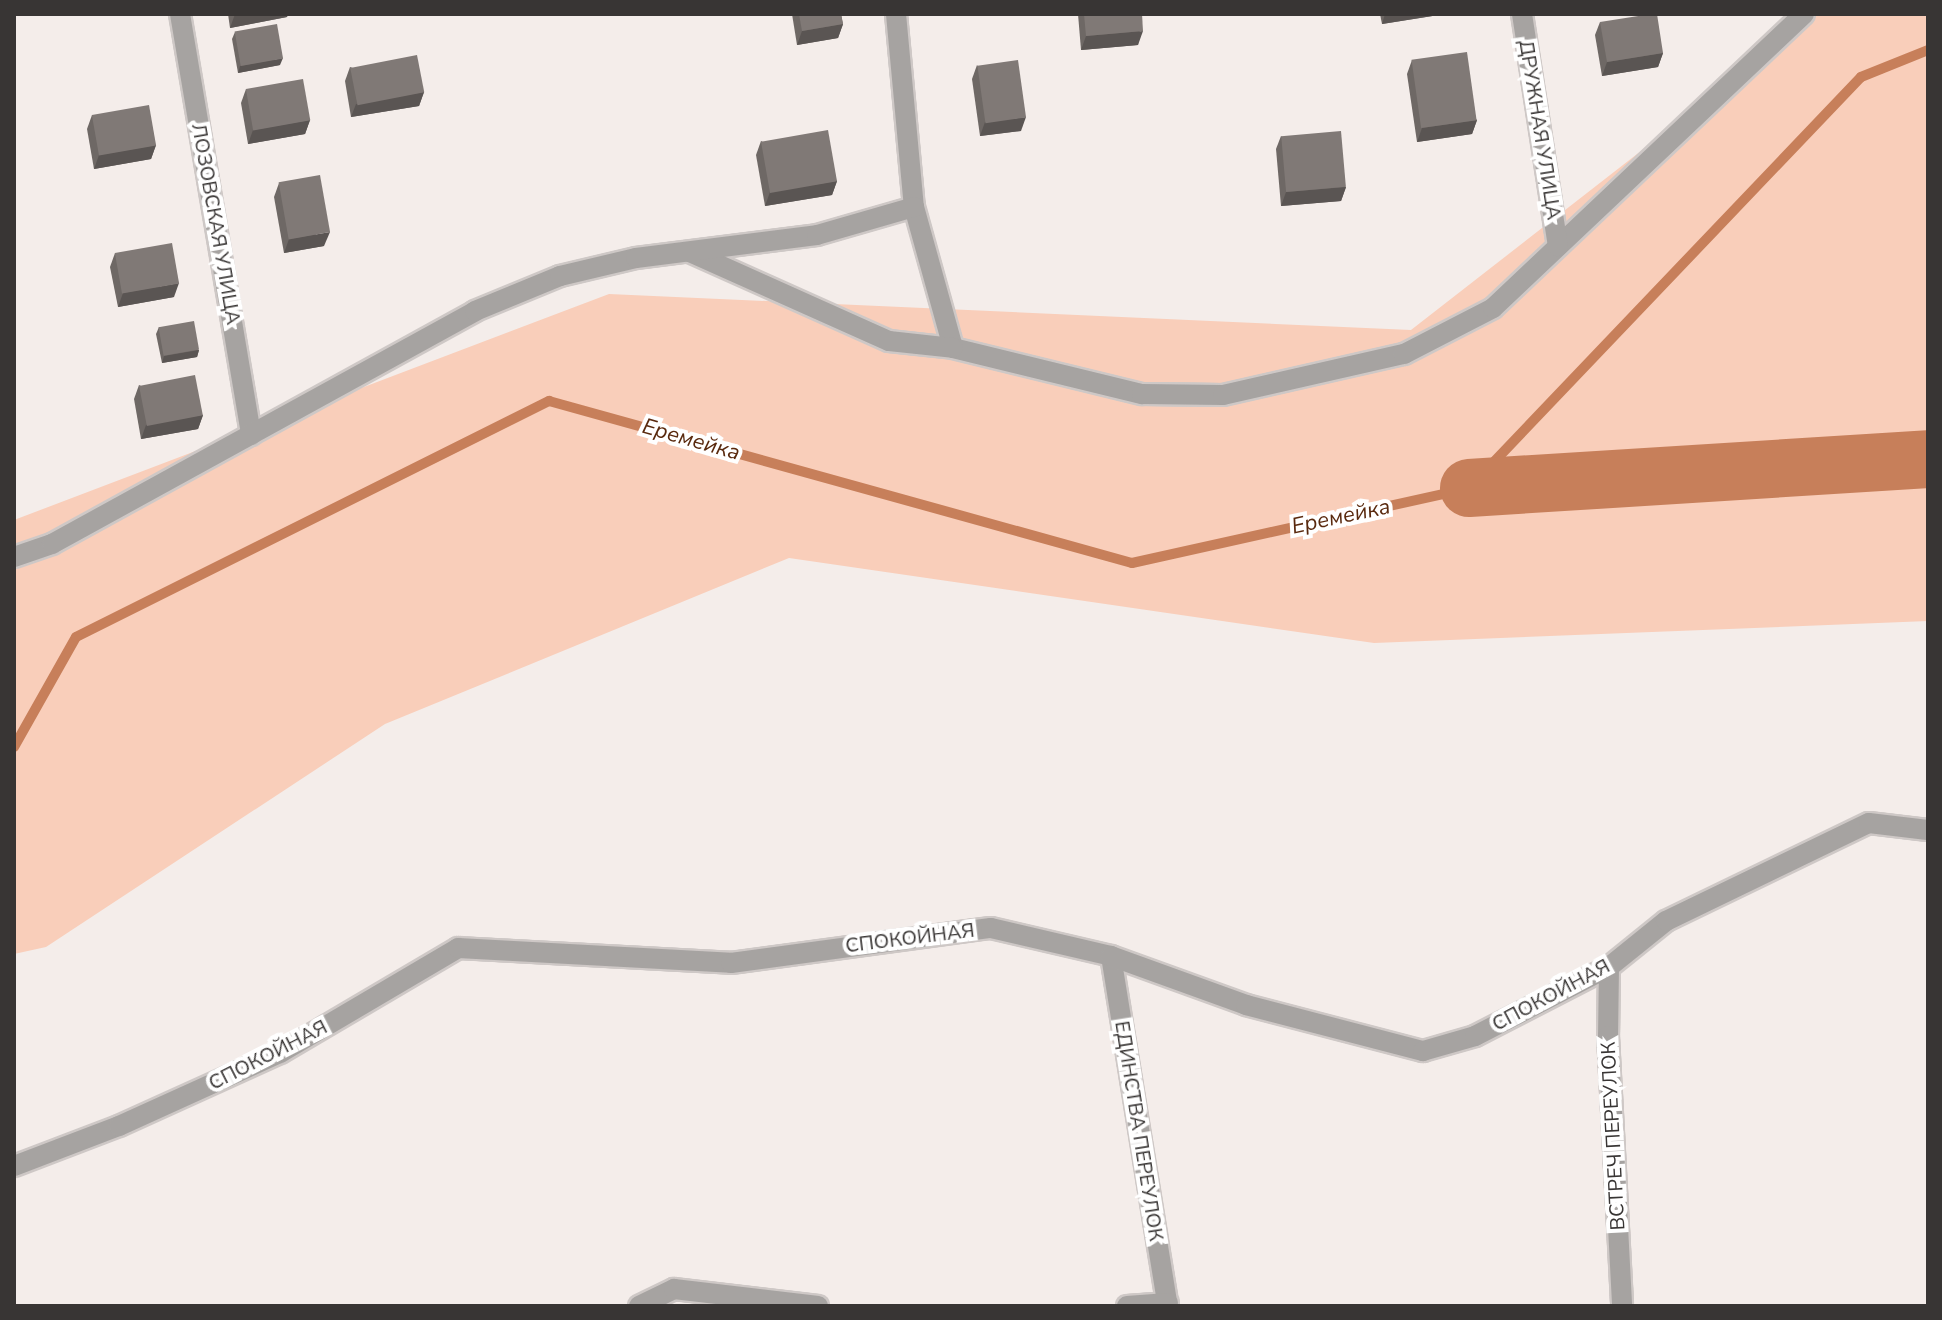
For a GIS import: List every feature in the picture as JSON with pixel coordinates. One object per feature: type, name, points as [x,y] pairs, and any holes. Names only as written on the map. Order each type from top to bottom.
[{"type":"street","name":"ЛОЗОВСКАЯ УЛИЦА","points":[[180,14],[251,435]]},
{"type":"street","points":[[896,14],[914,207],[953,348]]},
{"type":"street","name":"ДРУЖНАЯ УЛИЦА","points":[[1522,14],[1558,246]]},
{"type":"street","points":[[690,252],[889,341],[953,348],[1142,394],[1223,395],[1404,354],[1493,308],[1804,14]]},
{"type":"street","points":[[14,557],[52,544],[475,311],[560,276],[636,258],[817,235],[914,207]]},
{"type":"street","name":"СПОКОЙНАЯ","points":[[14,1166],[119,1126],[280,1053],[458,948],[731,963],[991,928],[1111,956],[1246,1005],[1423,1051],[1475,1036],[1609,967],[1666,921],[1869,823],[1928,830]]},
{"type":"street","name":"ЕДИНСТВА ПЕРЕУЛОК","points":[[1111,956],[1168,1304]]},
{"type":"street","name":"ВСТРЕЧ ПЕРЕУЛОК","points":[[1609,967],[1608,1036],[1622,1306]]},
{"type":"street","points":[[639,1306],[676,1297],[818,1306]]},
{"type":"street","points":[[1127,1306],[1168,1304]]},
{"type":"shaded area","points":[[1817,14],[1928,14],[1928,621],[1374,643],[789,558],[385,724],[46,947],[14,954],[14,520],[609,294],[1411,330]]},
{"type":"building","points":[[799,14],[841,14],[843,24],[802,31]]},
{"type":"building","points":[[1084,14],[1142,14],[1143,31],[1086,36]]},
{"type":"building","points":[[1657,14],[1663,53],[1607,62],[1600,22]]},
{"type":"building","points":[[277,24],[283,58],[241,66],[235,31]]},
{"type":"building","points":[[1467,52],[1477,120],[1421,128],[1412,60]]},
{"type":"building","points":[[417,55],[424,92],[358,105],[350,68]]},
{"type":"building","points":[[1018,60],[1026,117],[985,123],[977,66]]},
{"type":"building","points":[[303,79],[310,120],[253,130],[246,89]]},
{"type":"building","points":[[149,105],[156,145],[99,155],[92,115]]},
{"type":"building","points":[[828,130],[837,181],[770,193],[761,142]]},
{"type":"building","points":[[1341,131],[1346,187],[1286,192],[1281,136]]},
{"type":"building","points":[[320,175],[330,232],[289,239],[279,182]]},
{"type":"building","points":[[172,243],[179,283],[122,293],[115,253]]},
{"type":"building","points":[[194,321],[199,350],[164,356],[159,327]]},
{"type":"building","points":[[195,375],[203,415],[147,426],[139,386]]},
{"type":"waterway","name":"Еремейка","points":[[14,747],[76,637],[549,401],[1132,563],[1469,488],[1861,77],[1928,50]]},
{"type":"waterway","name":"Еремейка","points":[[1469,488],[1928,459]]}]
